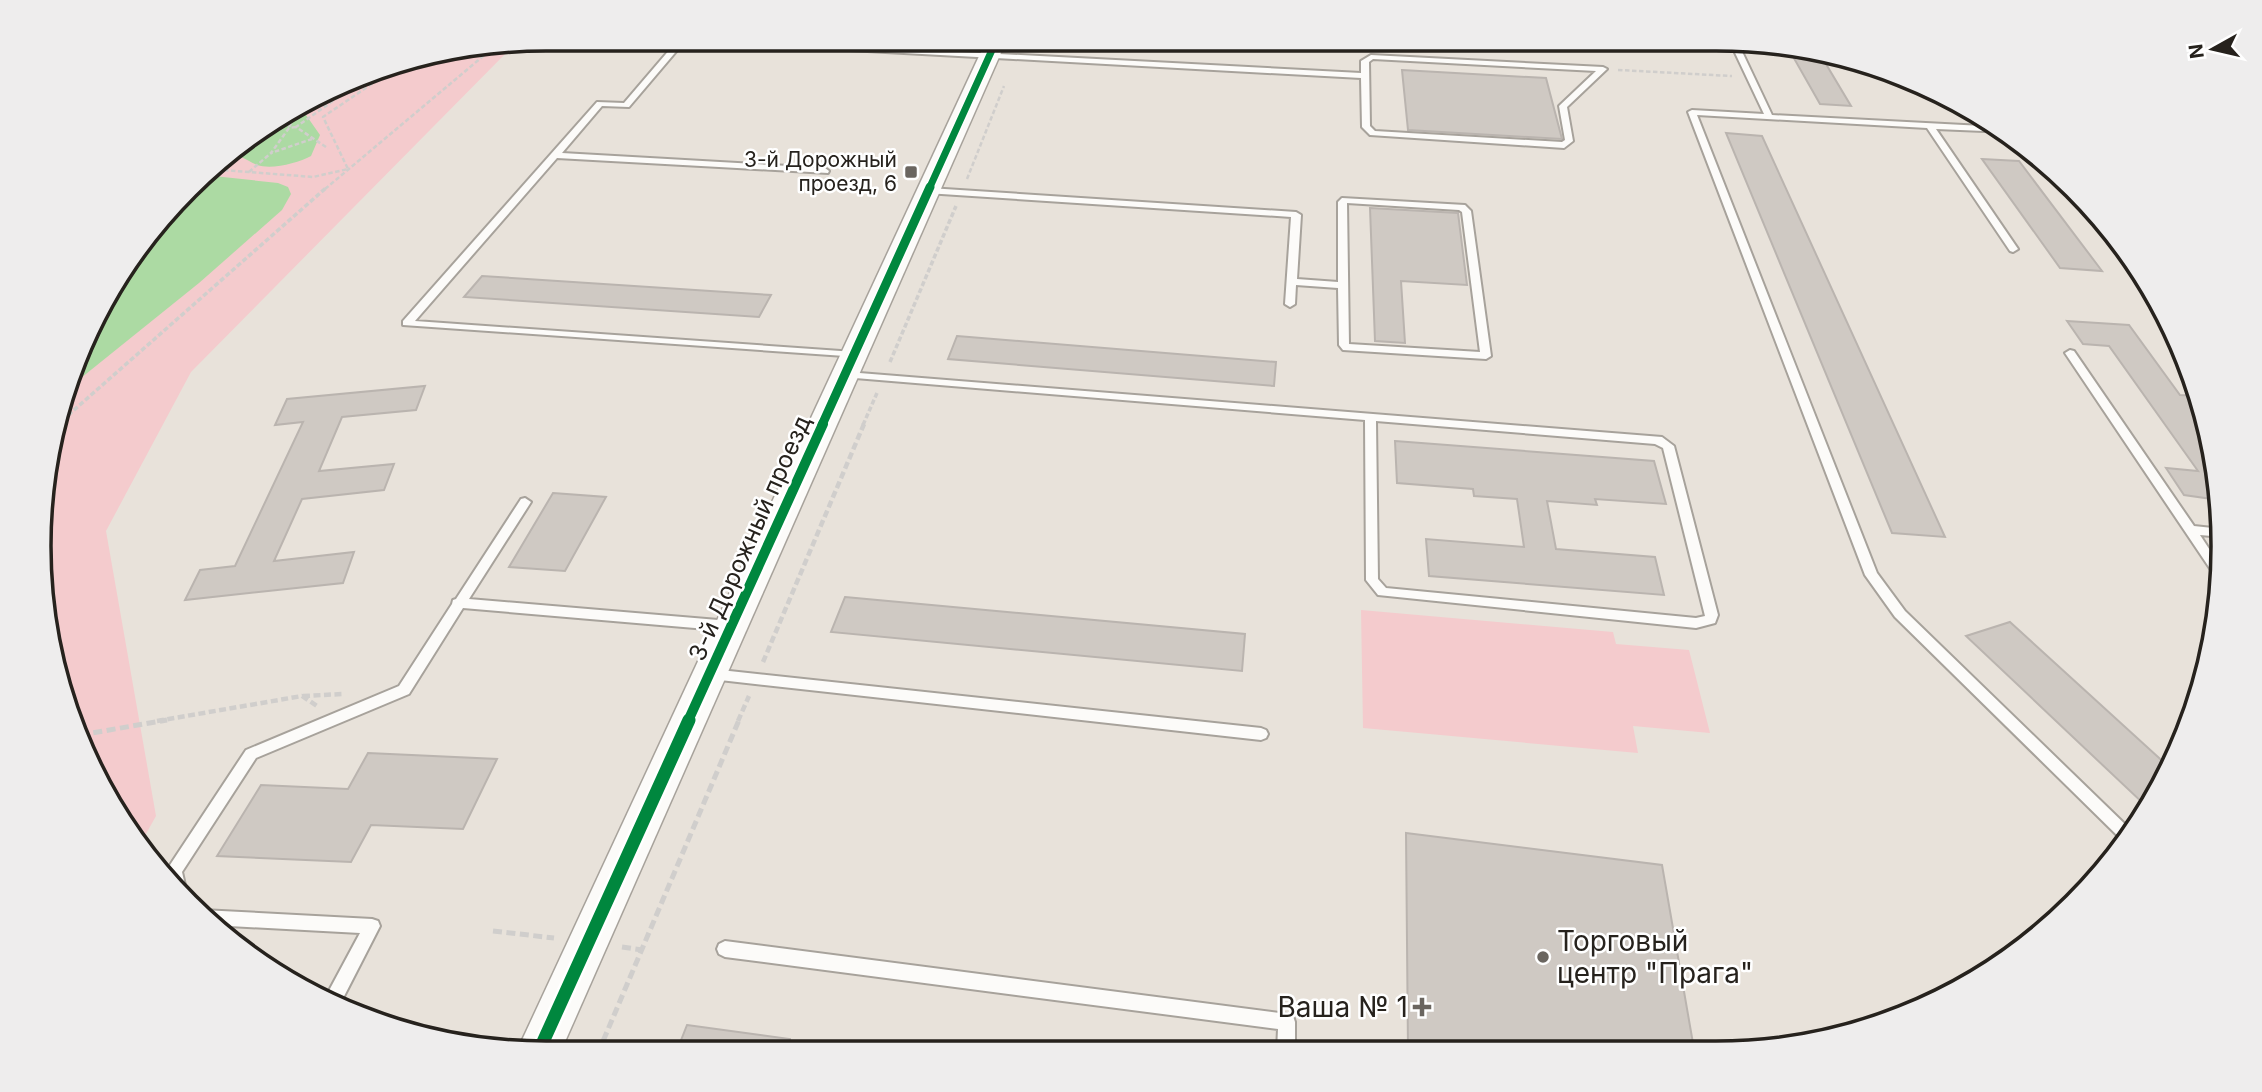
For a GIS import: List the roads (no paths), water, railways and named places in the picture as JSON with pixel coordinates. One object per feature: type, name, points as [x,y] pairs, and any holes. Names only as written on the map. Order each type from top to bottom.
[{"type":"street","name":"3-й Дорожный проезд","points":[[544,1041],[929,191],[1000,51]]},
{"type":"lane","points":[[672,51],[626,105],[600,104],[407,323],[851,365],[884,377],[1370,417],[1666,443],[1712,615],[1710,620],[1696,623],[1382,592],[1373,580],[1370,417]]},
{"type":"lane","points":[[1015,51],[1365,76]]},
{"type":"lane","points":[[1739,52],[1769,117]]},
{"type":"lane","points":[[1371,57],[1603,69],[1563,106],[1569,141],[1564,145],[1373,133],[1366,127],[1365,76],[1365,61],[1371,57]]},
{"type":"lane","points":[[1984,130],[1692,112],[1871,575],[1900,614],[2121,830]]},
{"type":"lane","points":[[1930,126],[2013,248]]},
{"type":"lane","points":[[555,155],[825,170]]},
{"type":"lane","points":[[929,191],[1296,215],[1290,304]]},
{"type":"lane","points":[[1343,201],[1462,207],[1466,211],[1486,356],[1347,348],[1344,345],[1343,285],[1343,201]]},
{"type":"lane","points":[[1292,282],[1343,285]]},
{"type":"lane","points":[[2070,353],[2211,560]]},
{"type":"lane","points":[[175,874],[251,754],[404,690],[525,502]]},
{"type":"lane","points":[[2190,530],[2211,532]]},
{"type":"lane","points":[[458,603],[733,627]]},
{"type":"lane","points":[[711,674],[1261,734]]},
{"type":"lane","points":[[219,918],[372,926],[336,994]]},
{"type":"lane","points":[[725,949],[1287,1022],[1286,1041]]},
{"type":"place","name":"3-й Дорожный проезд, 6","points":[[911,172]]},
{"type":"place","name":"Торговый центр \"Прага\"","points":[[1543,957]]},
{"type":"place","name":"Ваша № 1","points":[[1422,1007]]}]
